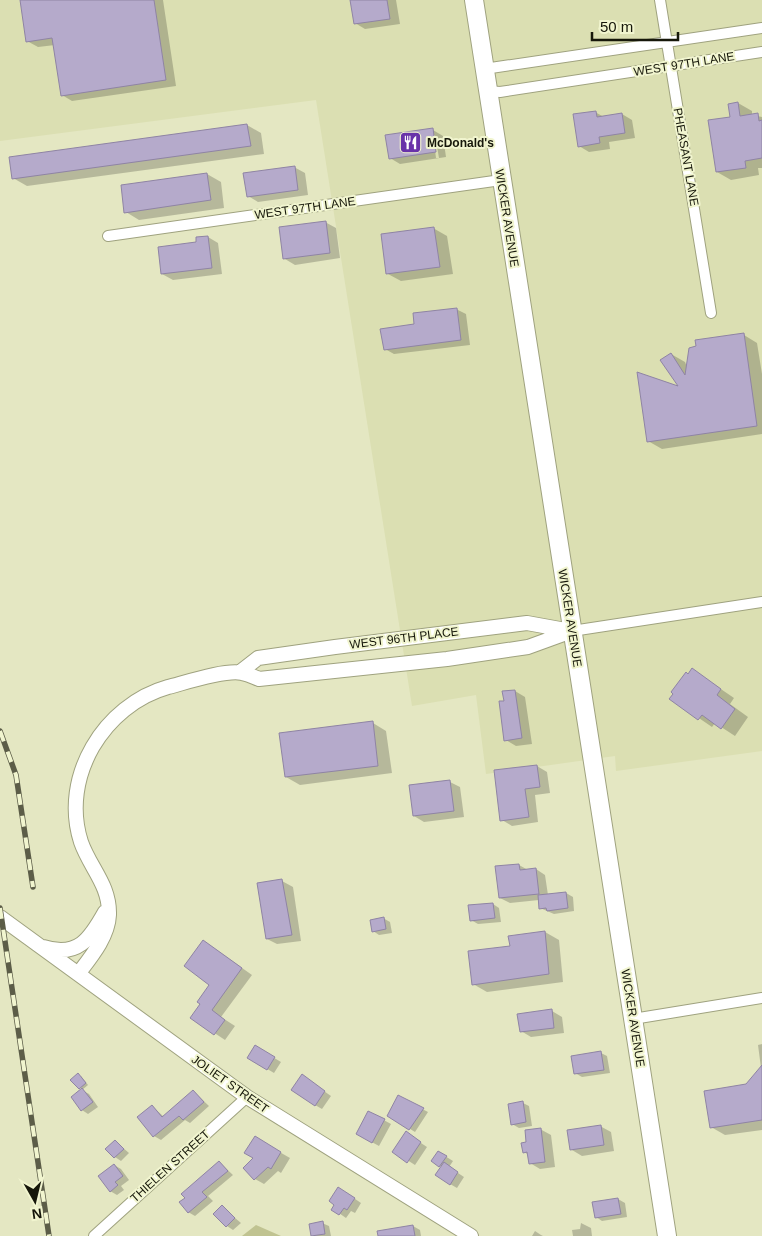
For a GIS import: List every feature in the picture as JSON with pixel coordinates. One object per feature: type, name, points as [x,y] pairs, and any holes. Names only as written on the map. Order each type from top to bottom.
[{"type":"highway","name":"WICKER AVENUE","points":[[474,0],[667,1236]]},
{"type":"street","name":"PHEASANT LANE","points":[[660,0],[711,314]]},
{"type":"street","name":"WEST 97TH LANE","points":[[484,70],[762,28]]},
{"type":"street","name":"WEST 97TH LANE","points":[[487,91],[500,92],[762,52]]},
{"type":"street","name":"WEST 97TH LANE","points":[[108,236],[501,180]]},
{"type":"street","name":"WEST 96TH PLACE","points":[[78,974],[105,933],[109,917],[109,904],[104,882],[88,858],[81,841],[77,817],[82,769],[92,746],[108,724],[129,705],[162,689],[202,678],[240,672],[260,679],[447,659],[528,647],[572,631],[762,602]]},
{"type":"street","name":"WEST 96TH PLACE","points":[[240,672],[258,658],[527,623],[572,631]]},
{"type":"street","points":[[38,945],[56,951],[70,949],[90,939],[109,904]]},
{"type":"street","name":"JOLIET STREET","points":[[0,917],[247,1097],[471,1236]]},
{"type":"street","points":[[633,1019],[762,998]]},
{"type":"street","name":"THIELEN STREET","points":[[94,1236],[247,1097]]},
{"type":"shaded area","points":[[0,0],[762,0],[762,751],[616,771],[615,756],[486,774],[476,695],[412,706],[316,100],[0,141]]},
{"type":"shaded area","points":[[256,1225],[281,1236],[242,1236]]},
{"type":"building","points":[[20,0],[154,0],[166,80],[61,96],[52,38],[26,42]]},
{"type":"building","points":[[350,0],[387,0],[390,19],[354,24]]},
{"type":"building","points":[[738,102],[740,116],[758,113],[759,121],[762,120],[762,158],[745,161],[746,168],[716,172],[708,120],[730,117],[728,104]]},
{"type":"building","points":[[596,111],[597,117],[622,113],[625,133],[599,137],[600,143],[578,147],[573,114]]},
{"type":"building","points":[[247,124],[251,146],[12,179],[9,157]]},
{"type":"building","name":"McDonald's","points":[[433,128],[436,152],[389,159],[385,135]]},
{"type":"building","points":[[295,166],[298,190],[247,197],[243,173]]},
{"type":"building","points":[[207,173],[211,200],[124,213],[121,185]]},
{"type":"building","points":[[326,221],[330,253],[283,259],[279,227]]},
{"type":"building","points":[[434,227],[440,267],[386,274],[381,234]]},
{"type":"building","points":[[208,236],[212,268],[161,274],[158,247],[196,242],[196,237]]},
{"type":"building","points":[[457,308],[461,340],[384,350],[380,329],[414,324],[413,313]]},
{"type":"building","points":[[744,333],[757,426],[647,442],[637,372],[678,386],[660,360],[671,353],[685,375],[689,348],[696,346],[695,340]]},
{"type":"building","points":[[692,668],[721,689],[717,695],[735,709],[721,729],[702,715],[698,720],[669,699],[673,694],[671,692],[686,672],[688,674]]},
{"type":"building","points":[[515,690],[522,738],[504,741],[499,701],[504,701],[502,691]]},
{"type":"building","points":[[373,721],[378,766],[285,777],[279,733]]},
{"type":"building","points":[[537,765],[540,787],[525,789],[529,817],[500,821],[494,770]]},
{"type":"building","points":[[450,780],[454,811],[413,816],[409,785]]},
{"type":"building","points":[[519,864],[520,870],[536,868],[539,894],[499,898],[495,866]]},
{"type":"building","points":[[282,879],[292,935],[266,939],[257,883]]},
{"type":"building","points":[[566,892],[568,908],[547,911],[546,908],[539,909],[538,895]]},
{"type":"building","points":[[493,903],[495,918],[470,921],[468,905]]},
{"type":"building","points":[[384,917],[386,929],[372,932],[370,920]]},
{"type":"building","points":[[545,931],[549,974],[472,985],[468,951],[510,946],[508,936]]},
{"type":"building","points":[[203,940],[242,968],[212,1010],[225,1020],[214,1035],[190,1018],[200,1004],[197,1002],[209,985],[184,966]]},
{"type":"building","points":[[552,1009],[554,1028],[520,1032],[517,1014]]},
{"type":"building","points":[[255,1045],[275,1057],[267,1070],[247,1058]]},
{"type":"building","points":[[601,1051],[604,1070],[574,1074],[571,1056]]},
{"type":"building","points":[[762,1065],[762,1120],[710,1128],[704,1091],[746,1084]]},
{"type":"building","points":[[78,1073],[86,1083],[79,1089],[70,1080]]},
{"type":"building","points":[[302,1074],[325,1091],[315,1106],[291,1090]]},
{"type":"building","points":[[82,1088],[93,1102],[81,1111],[71,1097]]},
{"type":"building","points":[[193,1090],[204,1102],[183,1120],[179,1116],[153,1137],[137,1117],[152,1105],[162,1117]]},
{"type":"building","points":[[398,1095],[424,1108],[409,1130],[387,1116]]},
{"type":"building","points":[[523,1101],[526,1122],[511,1125],[508,1104]]},
{"type":"building","points":[[368,1111],[385,1119],[372,1143],[356,1134]]},
{"type":"building","points":[[601,1125],[604,1145],[570,1150],[567,1130]]},
{"type":"building","points":[[541,1128],[545,1162],[529,1164],[527,1152],[523,1153],[521,1143],[526,1142],[525,1130]]},
{"type":"building","points":[[406,1131],[421,1142],[407,1163],[392,1152]]},
{"type":"building","points":[[255,1136],[281,1152],[271,1169],[268,1167],[254,1180],[243,1168],[253,1158],[244,1153]]},
{"type":"building","points":[[115,1140],[124,1149],[114,1158],[105,1149]]},
{"type":"building","points":[[438,1151],[447,1156],[439,1167],[431,1161]]},
{"type":"building","points":[[219,1161],[228,1171],[202,1192],[207,1197],[188,1213],[179,1202],[185,1198],[181,1194]]},
{"type":"building","points":[[444,1162],[458,1172],[450,1185],[435,1175]]},
{"type":"building","points":[[114,1164],[123,1176],[115,1182],[118,1185],[110,1192],[98,1176]]},
{"type":"building","points":[[338,1187],[355,1198],[347,1210],[344,1208],[339,1215],[331,1210],[334,1205],[329,1201]]},
{"type":"building","points":[[618,1198],[621,1214],[595,1218],[592,1202]]},
{"type":"building","points":[[222,1205],[235,1218],[226,1227],[213,1214]]},
{"type":"building","points":[[323,1221],[325,1234],[311,1236],[309,1224]]},
{"type":"building","points":[[413,1225],[415,1236],[378,1236],[377,1231]]},
{"type":"railway","points":[[0,731],[16,775],[33,887]]},
{"type":"railway","points":[[0,908],[49,1236]]},
{"type":"place","name":"McDonald's","points":[[411,143]]}]
